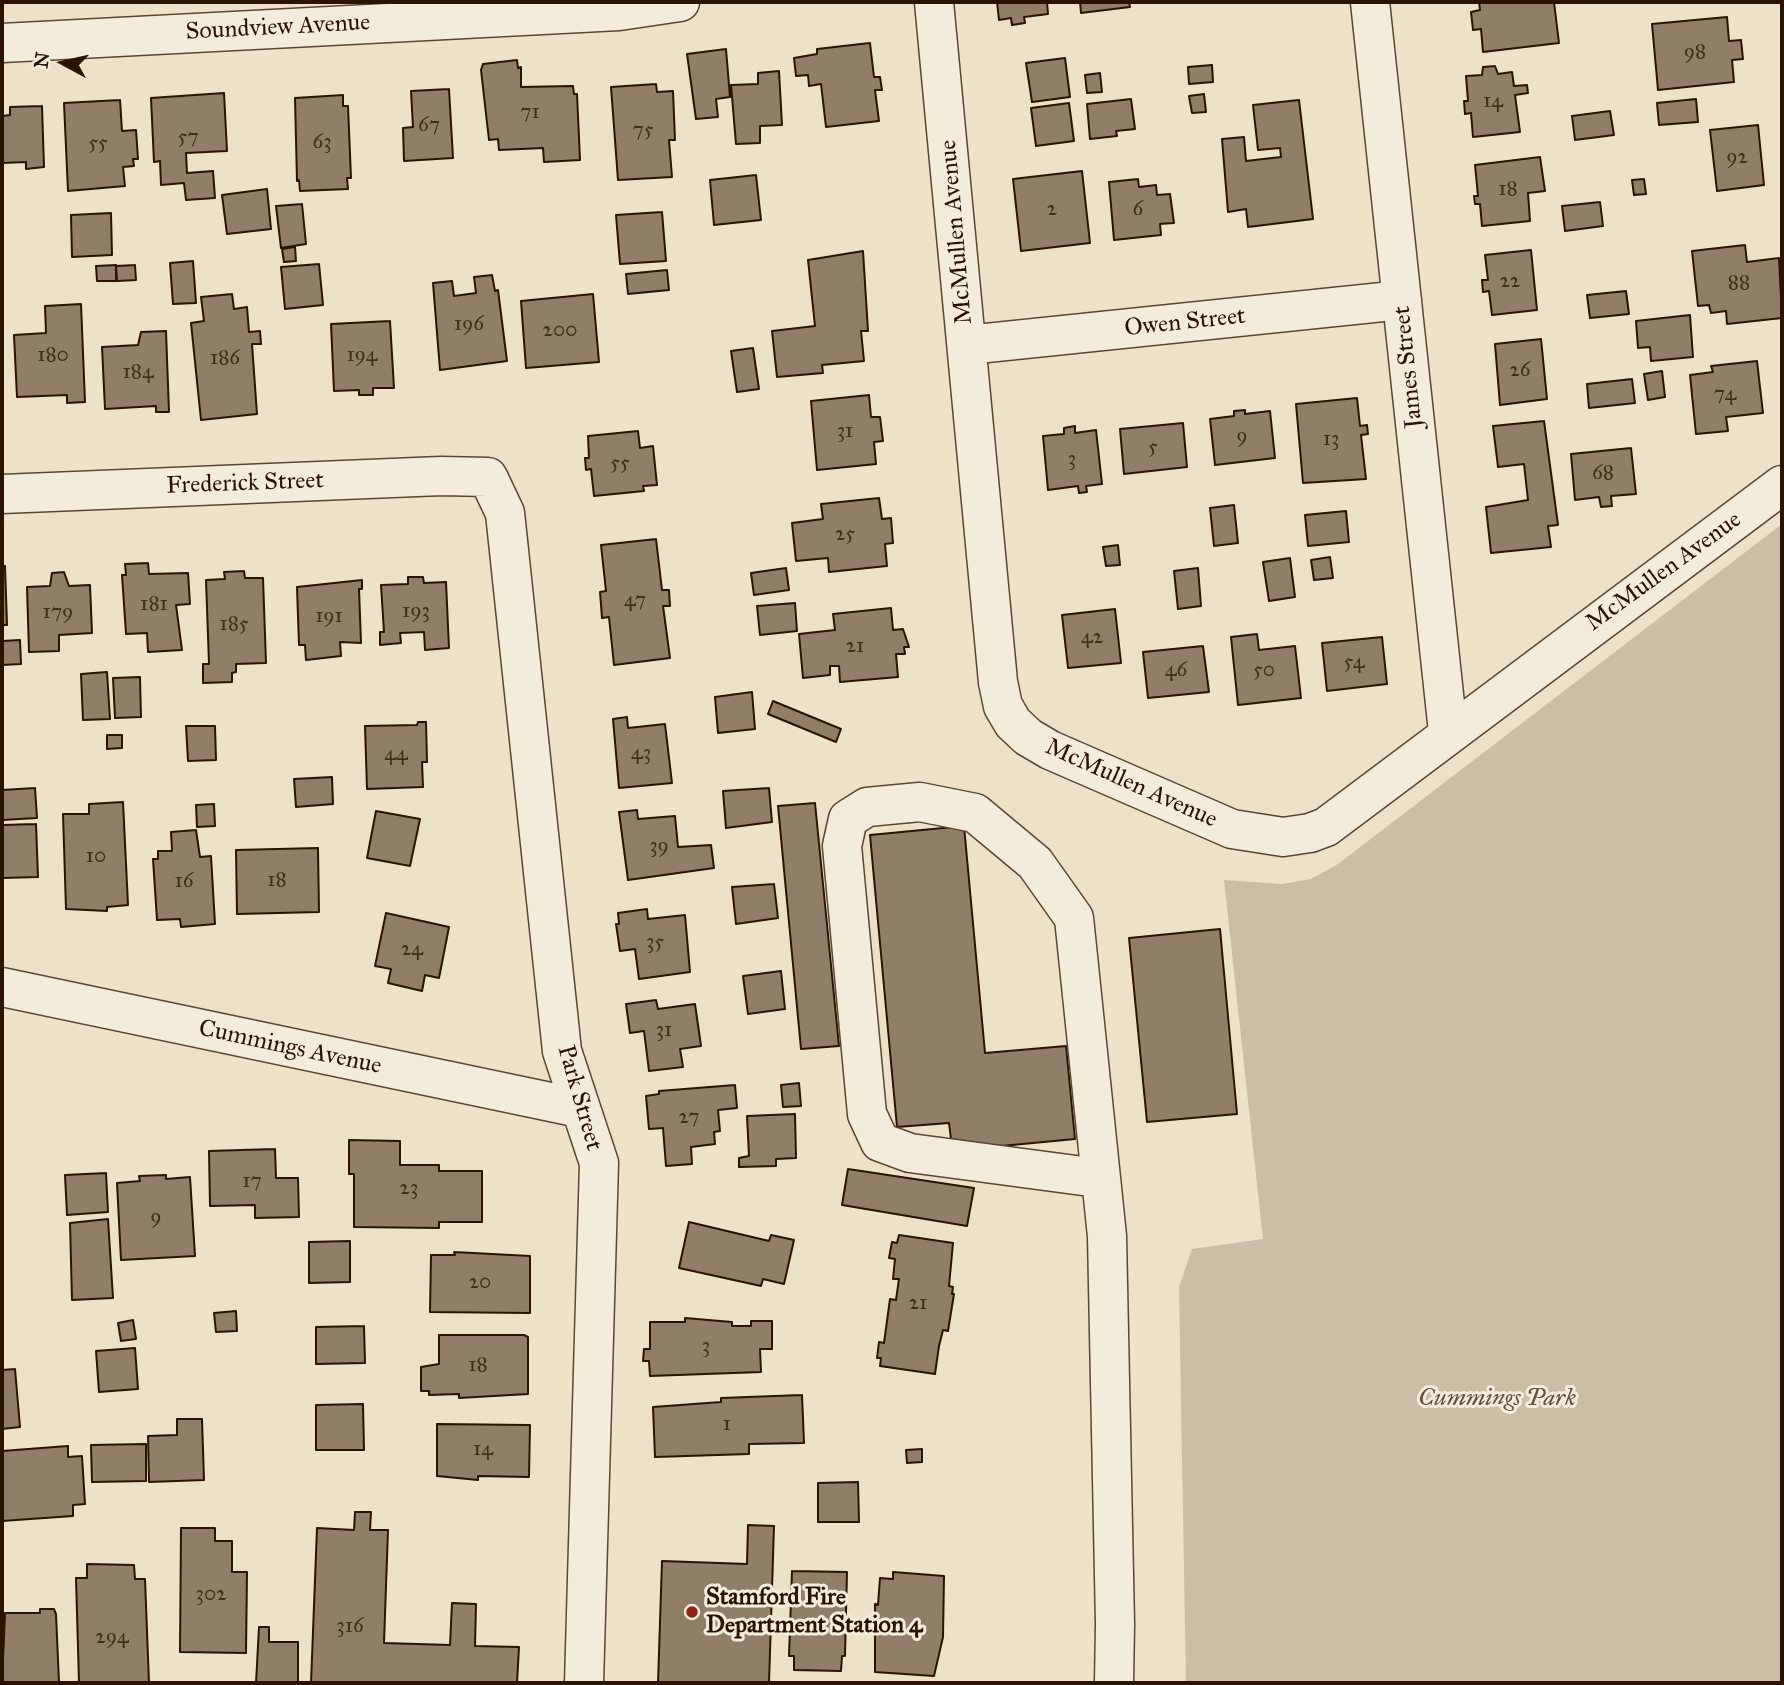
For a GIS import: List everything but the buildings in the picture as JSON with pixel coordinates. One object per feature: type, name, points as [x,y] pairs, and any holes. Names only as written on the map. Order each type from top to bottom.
[{"type":"street","name":"Soundview Avenue","points":[[2,43],[421,11],[619,11],[680,2]]},
{"type":"street","name":"McMullen Avenue","points":[[934,2],[998,682],[1003,706],[1013,723],[1028,737],[1050,750],[1232,828],[1283,837],[1326,827],[1448,732],[1782,485]]},
{"type":"street","name":"James Street","points":[[1370,2],[1448,732]]},
{"type":"street","name":"Owen Street","points":[[967,345],[1402,300]]},
{"type":"street","name":"Frederick Street","points":[[2,494],[488,477]]},
{"type":"street","name":"Park Street","points":[[488,477],[505,513],[562,1051],[599,1164],[584,1683]]},
{"type":"street","points":[[1098,1178],[909,1153],[880,1142],[867,1114],[842,846],[848,819],[867,807],[920,802],[975,813],[1035,863],[1074,918],[1098,1178],[1107,1236],[1114,1683]]},
{"type":"street","name":"Cummings Avenue","points":[[2,987],[579,1108]]},
{"type":"green space","name":"Cummings Park","points":[[1782,524],[1782,1683],[1186,1683],[1179,1287],[1192,1249],[1263,1239],[1224,880],[1282,884],[1311,879],[1338,864]]},
{"type":"place","name":"Stamford Fire Department Station 4","points":[[692,1612]]}]
